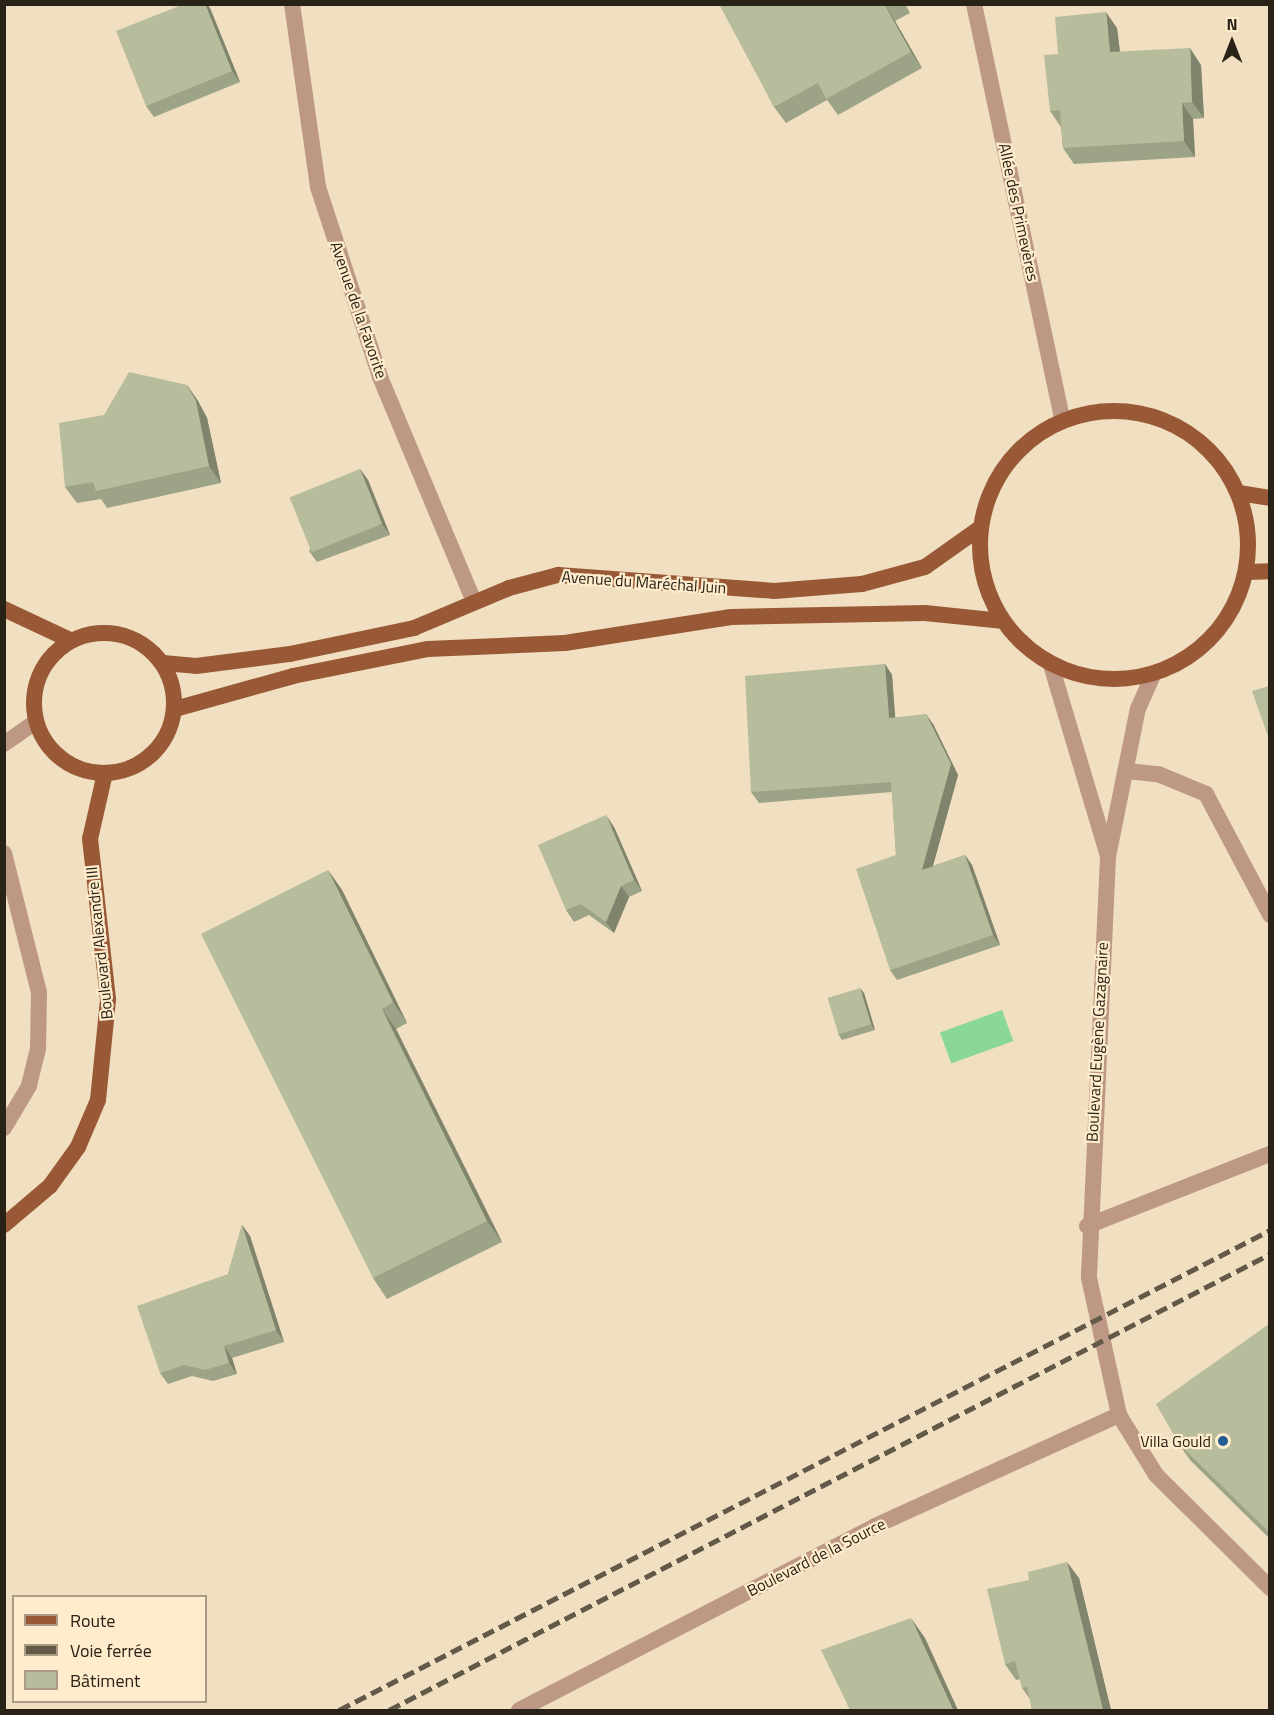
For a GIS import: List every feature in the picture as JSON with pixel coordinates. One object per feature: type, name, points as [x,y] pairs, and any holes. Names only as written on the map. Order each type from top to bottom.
[{"type":"main road","points":[[1104,411],[1145,414],[1185,430],[1216,457],[1239,493],[1249,532],[1247,572],[1235,606],[1214,637],[1186,660],[1153,675],[1089,678],[1051,665],[1002,621],[987,592],[980,528],[989,494],[1006,463],[1032,438],[1063,421],[1104,411]]},
{"type":"main road","points":[[1239,493],[1269,498]]},
{"type":"main road","name":"Avenue du Maréchal Juin","points":[[163,663],[196,666],[290,654],[414,628],[474,602],[558,575],[774,591],[862,584],[925,567],[980,528]]},
{"type":"main road","points":[[1247,572],[1269,571]]},
{"type":"main road","points":[[4,609],[70,640]]},
{"type":"main road","name":"Avenue du Maréchal Juin","points":[[175,709],[293,676],[428,649],[565,644],[731,617],[925,613],[1002,621]]},
{"type":"main road","points":[[95,632],[121,634],[145,645],[163,663],[175,709],[159,747],[126,770],[105,773],[62,759],[36,722],[38,677],[70,640],[95,632]]},
{"type":"main road","name":"Boulevard Alexandre III","points":[[4,1225],[50,1186],[78,1147],[98,1100],[108,999],[90,839],[105,773]]},
{"type":"street","name":"Avenue de la Favorite","points":[[292,4],[318,187],[380,377],[474,602]]},
{"type":"street","name":"Allée des Primevères","points":[[974,4],[1063,421]]},
{"type":"street","name":"Boulevard Eugène Gazagnaire","points":[[1051,665],[1108,857]]},
{"type":"street","name":"Boulevard Eugène Gazagnaire","points":[[1153,675],[1138,708],[1108,857],[1087,1226],[1089,1278],[1119,1415],[1156,1475],[1269,1588]]},
{"type":"street","points":[[4,744],[36,722]]},
{"type":"street","points":[[1127,771],[1158,774],[1206,794],[1269,915]]},
{"type":"street","points":[[4,853],[39,992],[34,1067],[4,1128]]},
{"type":"street","points":[[1087,1226],[1269,1154]]},
{"type":"street","name":"Boulevard de la Source","points":[[519,1710],[875,1526],[1119,1415]]},
{"type":"shaded area","points":[[1002,1010],[1013,1041],[951,1064],[940,1033]]},
{"type":"building","points":[[184,4],[205,4],[232,71],[146,106],[116,31]]},
{"type":"building","points":[[722,4],[884,4],[911,52],[826,99],[818,83],[774,107],[720,6]]},
{"type":"building","points":[[1106,12],[1110,52],[1190,48],[1192,102],[1182,103],[1184,141],[1063,148],[1060,110],[1050,111],[1044,55],[1058,54],[1055,17]]},
{"type":"building","points":[[129,372],[187,385],[196,401],[209,466],[96,491],[93,482],[65,487],[59,423],[104,415]]},
{"type":"building","points":[[360,469],[382,524],[312,552],[290,497]]},
{"type":"building","points":[[885,664],[889,718],[926,714],[951,764],[922,870],[965,855],[993,935],[890,970],[856,869],[896,855],[891,782],[751,792],[745,676]]},
{"type":"building","points":[[1269,686],[1269,739],[1252,691]]},
{"type":"building","points":[[606,815],[634,880],[621,886],[606,922],[581,904],[566,910],[538,845]]},
{"type":"building","points":[[328,870],[393,1002],[382,1009],[487,1221],[373,1278],[201,934]]},
{"type":"building","points":[[860,988],[871,1024],[839,1034],[827,998]]},
{"type":"building","points":[[242,1225],[276,1330],[224,1346],[229,1363],[205,1370],[184,1365],[160,1373],[137,1306],[228,1274]]},
{"type":"building","name":"Villa Gould","points":[[1269,1324],[1269,1532],[1179,1444],[1156,1404]]},
{"type":"building","points":[[1067,1562],[1103,1710],[1032,1710],[1027,1687],[1022,1688],[1015,1661],[1005,1664],[987,1589],[1029,1580],[1028,1572]]},
{"type":"building","points":[[911,1618],[953,1710],[850,1710],[821,1650]]},
{"type":"railway","points":[[339,1710],[1270,1230]]},
{"type":"railway","points":[[389,1710],[1270,1254]]},
{"type":"place","name":"Villa Gould","points":[[1223,1441]]}]
